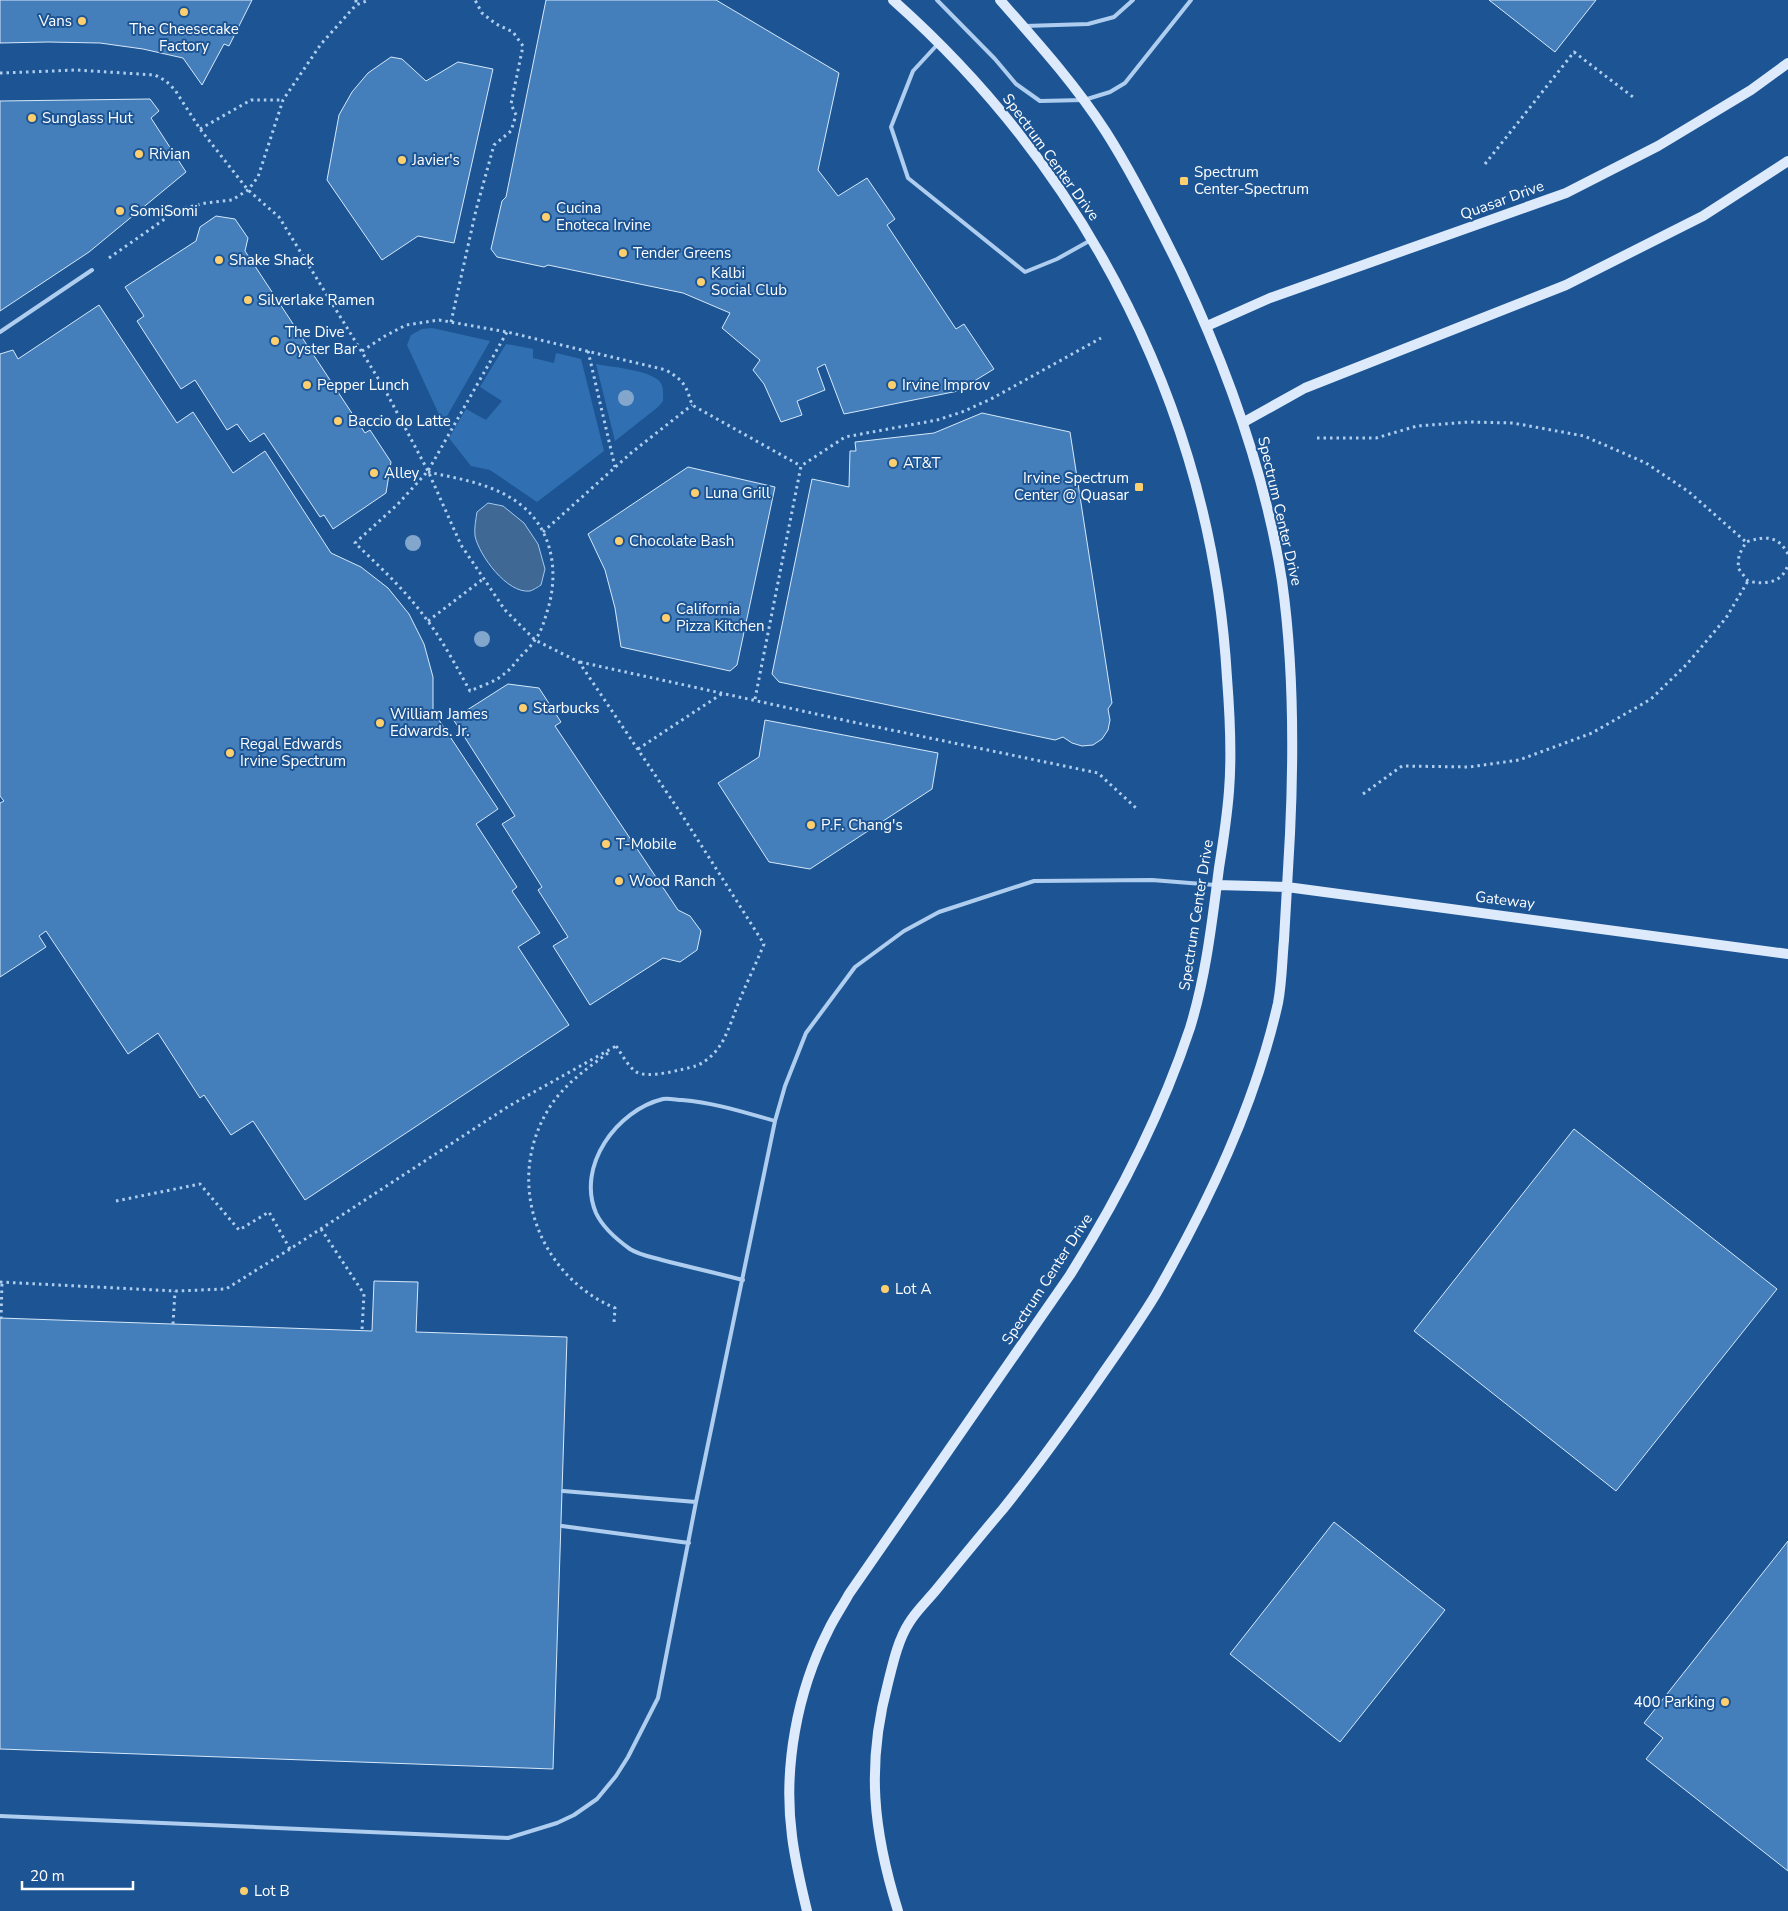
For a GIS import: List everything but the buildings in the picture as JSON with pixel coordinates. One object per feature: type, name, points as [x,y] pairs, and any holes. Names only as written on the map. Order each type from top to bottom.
[{"type":"street","name":"Spectrum Center Drive","points":[[808,1911],[799,1878],[792,1835],[789,1793],[793,1751],[800,1710],[812,1669],[828,1631],[849,1594],[1070,1275],[1093,1238],[1130,1169],[1170,1083],[1191,1025],[1204,978],[1229,792],[1230,728],[1223,622],[1211,546],[1200,496],[1175,414],[1142,334],[1092,240],[1051,177],[998,109],[939,44],[893,0]]},
{"type":"street","name":"Spectrum Center Drive","points":[[898,1911],[879,1839],[874,1795],[875,1752],[881,1708],[896,1656],[908,1624],[1029,1477],[1099,1379],[1154,1297],[1193,1226],[1233,1139],[1258,1074],[1270,1036],[1280,991],[1287,887],[1293,750],[1293,702],[1286,618],[1273,536],[1244,422],[1207,326],[1148,206],[1107,133],[1084,100],[1000,0]]},
{"type":"street","name":"Quasar Drive","points":[[1207,326],[1270,298],[1566,192],[1658,146],[1751,90],[1788,63]]},
{"type":"street","points":[[1244,422],[1305,388],[1566,285],[1703,216],[1788,161]]},
{"type":"street","name":"Gateway","points":[[1217,885],[1287,887],[1788,954]]},
{"type":"lane","points":[[937,0],[1025,92],[1040,101],[1084,100],[1110,92],[1125,83],[1191,0]]},
{"type":"lane","points":[[1023,26],[1088,24],[1114,17],[1133,0]]},
{"type":"lane","points":[[939,44],[913,71],[891,127],[908,178],[1025,272],[1092,240]]},
{"type":"lane","points":[[0,332],[92,270]]},
{"type":"lane","points":[[0,1816],[508,1838],[557,1823],[574,1815],[597,1799],[616,1776],[658,1698],[696,1502],[775,1121],[785,1086],[806,1033],[856,968],[904,931],[939,912],[1034,882],[1152,880],[1217,885]]},
{"type":"lane","points":[[743,1280],[632,1250],[606,1228],[596,1213],[592,1200],[591,1180],[598,1153],[611,1132],[625,1119],[643,1108],[664,1099],[709,1103],[775,1121]]},
{"type":"lane","points":[[563,1491],[696,1502]]},
{"type":"lane","points":[[562,1526],[689,1543]]},
{"type":"path","points":[[92,270],[179,209],[232,200],[248,190],[258,176],[283,100],[321,44],[356,2],[369,0]]},
{"type":"path","points":[[451,322],[476,210],[494,145],[511,131],[516,115],[511,104],[523,46],[513,32],[496,24],[482,13],[475,0]]},
{"type":"path","points":[[1485,164],[1574,52],[1633,97]]},
{"type":"path","points":[[0,73],[76,70],[155,75],[166,81],[175,90],[200,129],[248,190],[278,216],[384,388],[428,472],[461,545],[505,610],[535,640],[579,662],[755,699],[848,721],[1098,772],[1136,808]]},
{"type":"path","points":[[200,129],[251,100],[283,100]]},
{"type":"path","points":[[362,351],[406,325],[427,321],[451,322],[507,332],[666,370],[675,375],[686,386],[692,405],[801,466]]},
{"type":"path","points":[[428,472],[472,481],[508,496],[522,505],[543,532],[550,548],[554,566],[554,584],[544,621],[535,640],[504,674],[470,691],[428,621],[406,594],[355,543],[397,505],[428,472],[507,332]]},
{"type":"path","points":[[755,699],[801,466],[845,438],[937,420],[962,412],[991,399],[1101,338]]},
{"type":"path","points":[[588,351],[615,467]]},
{"type":"path","points":[[543,532],[615,467],[692,405]]},
{"type":"path","points":[[1317,438],[1376,438],[1417,426],[1469,422],[1513,423],[1584,436],[1646,463],[1689,492],[1746,542]]},
{"type":"path","points":[[1788,554],[1784,546],[1773,538],[1758,538],[1746,542],[1738,555],[1738,568],[1748,581],[1763,584],[1776,581],[1786,571],[1788,564]]},
{"type":"path","points":[[428,621],[483,579]]},
{"type":"path","points":[[1363,794],[1402,766],[1469,767],[1519,760],[1592,733],[1650,699],[1687,664],[1726,618],[1748,581]]},
{"type":"path","points":[[579,662],[682,815],[764,944],[737,1005],[726,1036],[715,1053],[702,1064],[644,1074],[635,1071],[616,1046]]},
{"type":"path","points":[[638,750],[724,693]]},
{"type":"path","points":[[1,1318],[1,1282],[174,1291],[226,1289],[290,1250],[509,1106],[616,1046]]},
{"type":"path","points":[[614,1323],[615,1308],[579,1287],[558,1265],[548,1251],[534,1219],[530,1203],[529,1169],[534,1145],[548,1110],[574,1079],[616,1046]]},
{"type":"path","points":[[116,1201],[200,1184],[239,1230],[269,1212],[290,1250]]},
{"type":"path","points":[[321,1229],[364,1294],[362,1330]]},
{"type":"path","points":[[173,1324],[174,1291]]},
{"type":"shaded area","points":[[432,328],[490,341],[443,423],[407,345],[411,335],[422,329]]},
{"type":"shaded area","points":[[506,344],[533,349],[533,358],[554,363],[556,353],[581,359],[604,451],[537,502],[490,470],[471,466],[449,438],[466,409],[486,420],[502,401],[480,387]]},
{"type":"shaded area","points":[[596,364],[648,375],[655,378],[662,386],[663,401],[658,407],[615,441]]},
{"type":"shaded area","points":[[488,503],[503,506],[524,523],[538,544],[545,569],[541,585],[530,591],[521,590],[504,580],[488,563],[475,536],[475,524],[477,512]]},
{"type":"place","name":"The Cheesecake Factory","points":[[184,12]]},
{"type":"place","name":"Vans","points":[[82,21]]},
{"type":"place","name":"Sunglass Hut","points":[[32,118]]},
{"type":"place","name":"Rivian","points":[[139,154]]},
{"type":"place","name":"Javier's","points":[[402,160]]},
{"type":"place","name":"Spectrum Center-Spectrum","points":[[1184,181]]},
{"type":"place","name":"SomiSomi","points":[[120,211]]},
{"type":"place","name":"Cucina Enoteca Irvine","points":[[546,217]]},
{"type":"place","name":"Tender Greens","points":[[623,253]]},
{"type":"place","name":"Shake Shack","points":[[219,260]]},
{"type":"place","name":"Kalbi Social Club","points":[[701,282]]},
{"type":"place","name":"Silverlake Ramen","points":[[248,300]]},
{"type":"place","name":"The Dive Oyster Bar","points":[[275,341]]},
{"type":"place","name":"Pepper Lunch","points":[[307,385]]},
{"type":"place","name":"Irvine Improv","points":[[892,385]]},
{"type":"place","name":"Baccio do Latte","points":[[338,421]]},
{"type":"place","name":"AT&T","points":[[893,463]]},
{"type":"place","name":"Alley","points":[[374,473]]},
{"type":"place","name":"Irvine Spectrum Center @ Quasar","points":[[1139,487]]},
{"type":"place","name":"Luna Grill","points":[[695,493]]},
{"type":"place","name":"Chocolate Bash","points":[[619,541]]},
{"type":"place","name":"California Pizza Kitchen","points":[[666,618]]},
{"type":"place","name":"Starbucks","points":[[523,708]]},
{"type":"place","name":"William James Edwards. Jr.","points":[[380,723]]},
{"type":"place","name":"Regal Edwards Irvine Spectrum","points":[[230,753]]},
{"type":"place","name":"P.F. Chang's","points":[[811,825]]},
{"type":"place","name":"T-Mobile","points":[[606,844]]},
{"type":"place","name":"Wood Ranch","points":[[619,881]]},
{"type":"place","name":"Lot A","points":[[885,1289]]},
{"type":"place","name":"400 Parking","points":[[1725,1702]]},
{"type":"place","name":"Lot B","points":[[244,1891]]}]
